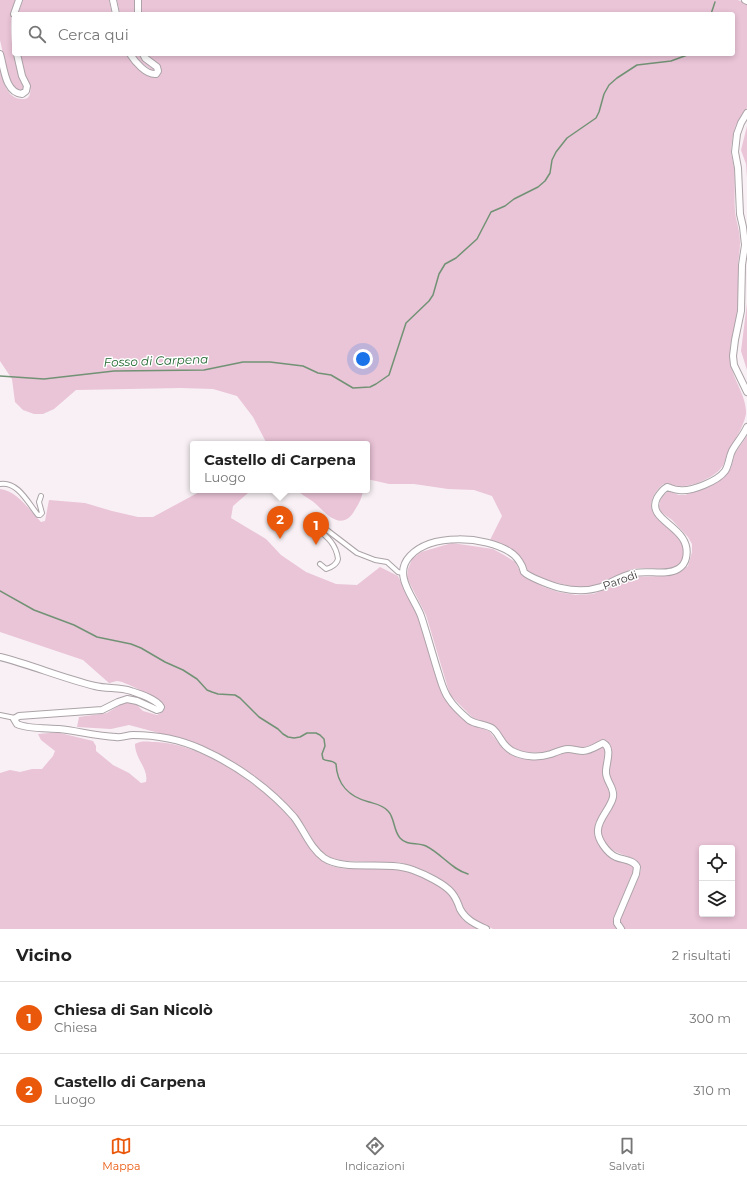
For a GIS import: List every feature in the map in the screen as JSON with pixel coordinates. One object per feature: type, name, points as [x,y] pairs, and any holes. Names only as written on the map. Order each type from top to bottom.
[{"type":"street","points":[[15,12],[19,0]]},
{"type":"street","points":[[113,0],[116,12]]},
{"type":"street","points":[[138,0],[138,12]]},
{"type":"street","points":[[0,54],[8,83],[12,91],[22,94],[25,92],[27,86],[22,76],[17,56]]},
{"type":"street","points":[[132,56],[139,65],[152,74],[156,74],[158,71],[157,67],[144,56]]},
{"type":"street","points":[[747,113],[737,134],[735,152],[738,168],[740,214],[744,227],[745,245],[742,265],[741,311],[733,356],[734,365],[747,392]]},
{"type":"street","name":"Parodi","points":[[402,573],[407,560],[416,550],[426,545],[452,539],[479,540],[504,549],[512,553],[517,558],[522,565],[524,572],[527,574],[551,585],[571,590],[587,590],[600,587],[634,573],[674,571],[683,566],[685,562],[687,555],[686,544],[680,533],[659,515],[655,509],[657,498],[667,487],[687,490],[711,482],[720,476],[725,471],[732,452],[747,427]]},
{"type":"street","points":[[0,484],[9,484],[16,488],[36,513],[40,515],[42,513],[39,502],[41,496]]},
{"type":"street","points":[[320,564],[326,569],[329,569],[337,563],[338,559],[334,545],[315,527],[315,524],[323,527],[357,553],[375,560],[387,562],[398,572],[402,573],[420,614],[447,698],[470,721],[493,728],[503,745],[519,755],[534,756],[547,755],[567,749],[588,751],[603,743],[607,747],[609,752],[606,778],[614,795],[610,808],[599,825],[598,831],[600,840],[615,856],[634,863],[637,867],[636,874],[617,919],[621,929]]},
{"type":"street","points":[[0,656],[40,668],[52,674],[97,686],[122,688],[132,691],[158,704],[161,708],[156,710],[137,701],[127,700],[118,702],[102,710],[24,715],[15,718],[0,715]]},
{"type":"street","points":[[15,718],[14,721],[18,725],[72,730],[118,738],[132,735],[174,740],[202,750],[242,772],[282,804],[299,823],[315,849],[328,860],[344,864],[401,866],[413,870],[449,889],[455,896],[461,910],[468,920],[486,929]]},
{"type":"shaded area","points":[[0,0],[15,0],[11,18],[11,36],[12,56],[14,56],[24,90],[19,93],[10,84],[0,40]]},
{"type":"shaded area","points":[[23,0],[109,0],[112,12],[19,12]]},
{"type":"shaded area","points":[[117,0],[134,0],[135,12],[120,12]]},
{"type":"shaded area","points":[[142,0],[738,0],[747,4],[747,107],[735,128],[731,150],[735,173],[735,212],[740,243],[738,266],[738,306],[730,353],[732,369],[744,399],[746,414],[741,430],[723,465],[718,471],[696,484],[684,486],[669,484],[662,485],[652,498],[651,508],[655,516],[677,537],[682,545],[684,554],[679,565],[667,568],[634,569],[599,584],[585,587],[564,584],[539,577],[528,571],[520,556],[513,550],[490,540],[502,516],[492,496],[474,490],[448,489],[414,484],[389,484],[370,480],[370,441],[265,441],[253,417],[237,396],[213,389],[181,388],[76,390],[54,409],[43,414],[34,414],[23,410],[15,402],[12,379],[0,361],[0,67],[4,83],[9,93],[18,98],[24,99],[29,96],[30,89],[25,76],[21,56],[128,56],[136,67],[155,78],[161,73],[160,66],[148,56],[735,56],[735,12],[142,12]]},
{"type":"shaded area","points":[[136,56],[140,56],[142,60],[155,68],[155,72],[140,62]]},
{"type":"shaded area","points":[[747,126],[747,178],[746,164],[741,150]]},
{"type":"shaded area","points":[[747,303],[747,370],[741,351]]},
{"type":"shaded area","points":[[747,436],[747,929],[624,929],[620,923],[621,916],[640,874],[641,867],[637,861],[607,846],[603,839],[601,831],[603,823],[614,805],[617,795],[608,772],[611,756],[611,747],[609,743],[604,740],[583,748],[567,746],[546,753],[521,752],[506,743],[494,726],[473,718],[450,695],[426,615],[407,578],[408,569],[412,559],[421,552],[452,543],[493,549],[515,562],[522,575],[544,587],[558,592],[576,595],[593,594],[633,577],[669,576],[680,572],[688,566],[692,552],[692,544],[688,537],[672,520],[661,512],[659,507],[660,501],[668,491],[679,495],[685,495],[711,486],[724,477],[731,468],[735,453]]},
{"type":"shaded area","points":[[0,489],[18,497],[41,522],[45,521],[49,500],[85,503],[138,517],[153,517],[197,493],[248,493],[233,506],[231,518],[266,539],[281,555],[306,572],[336,584],[357,585],[380,567],[398,576],[417,615],[445,700],[469,724],[489,731],[508,753],[518,758],[548,758],[568,752],[583,755],[603,746],[606,752],[603,776],[610,794],[607,806],[596,827],[595,837],[608,855],[628,864],[634,869],[613,921],[617,929],[493,929],[471,918],[465,911],[458,895],[450,886],[429,873],[402,863],[345,861],[331,858],[325,855],[317,847],[304,825],[283,800],[243,768],[207,748],[189,741],[129,725],[111,729],[77,727],[79,717],[107,713],[128,702],[136,704],[143,711],[157,715],[162,712],[165,707],[150,696],[128,684],[118,681],[109,683],[83,660],[0,632]]},
{"type":"shaded area","points":[[300,493],[362,493],[361,499],[353,513],[348,518],[339,521],[325,513],[315,503]]},
{"type":"shaded area","points":[[60,733],[93,741],[96,746],[96,751],[113,765],[129,773],[141,783],[146,782],[146,773],[137,754],[135,744],[143,742],[156,742],[173,744],[191,749],[209,757],[226,766],[259,788],[286,813],[309,847],[327,864],[346,869],[395,869],[408,872],[435,883],[450,895],[464,920],[469,925],[478,929],[0,929],[0,773],[10,770],[20,772],[32,769],[42,769],[53,756],[55,751],[41,740],[38,734]]},
{"type":"waterway","name":"Fosso di Carpena","points":[[712,12],[715,2]]},
{"type":"waterway","name":"Fosso di Carpena","points":[[0,376],[44,379],[114,371],[204,370],[243,362],[270,362],[303,366],[318,373],[331,375],[353,388],[370,387],[389,375],[406,323],[429,301],[433,295],[439,274],[445,264],[456,258],[477,239],[491,212],[505,206],[514,199],[538,187],[545,181],[550,173],[552,160],[556,152],[567,138],[596,118],[604,94],[609,85],[637,65],[671,61],[685,56]]},
{"type":"waterway","points":[[0,591],[34,610],[74,625],[97,637],[131,644],[141,648],[165,662],[183,670],[197,679],[207,690],[218,694],[235,695],[259,717],[288,737],[300,737],[307,733],[316,733],[320,735],[324,739],[325,746],[322,754],[323,759],[336,764],[339,778],[345,789],[362,800],[384,807],[392,817],[396,831],[400,838],[406,842],[419,844],[432,849],[451,865],[468,874]]},
{"type":"place","name":"Castello di Carpena","points":[[280,539]]},
{"type":"place","name":"Chiesa di San Nicolò","points":[[316,545]]}]
